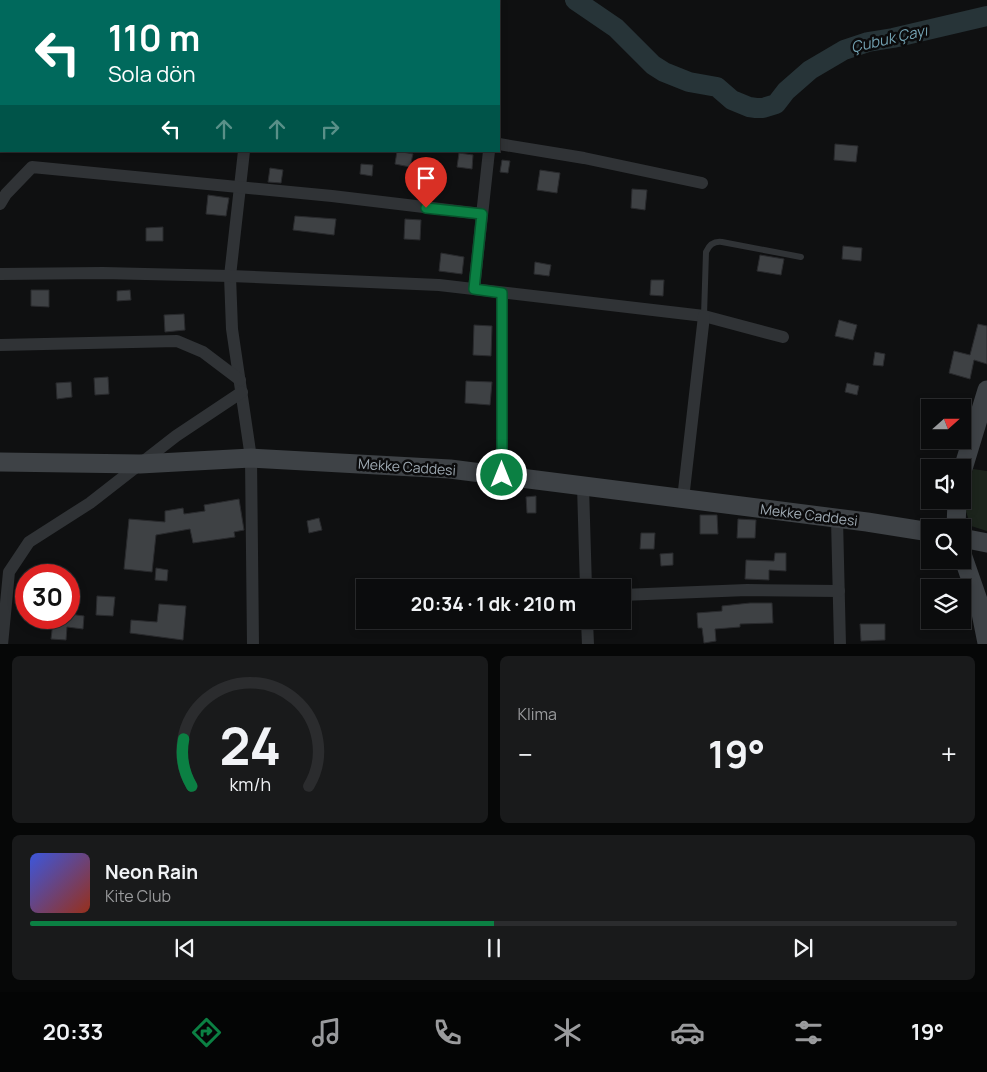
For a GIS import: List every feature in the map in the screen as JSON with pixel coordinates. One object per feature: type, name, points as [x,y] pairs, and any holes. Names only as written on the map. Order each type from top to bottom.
[{"type":"street","points":[[500,144],[584,158],[702,183]]},
{"type":"street","points":[[244,152],[230,276],[232,329],[251,458],[253,644]]},
{"type":"street","points":[[474,289],[489,152]]},
{"type":"street","points":[[0,204],[6,194],[32,168],[239,187],[482,214]]},
{"type":"street","points":[[0,274],[103,273],[230,276],[439,285],[704,316],[783,336]]},
{"type":"street","points":[[502,293],[502,475]]},
{"type":"street","points":[[683,498],[704,316]]},
{"type":"street","points":[[0,345],[177,341],[203,352],[241,386]]},
{"type":"street","points":[[2,644],[2,625],[9,572],[29,542],[90,503],[241,386]]},
{"type":"street","points":[[966,459],[987,390]]},
{"type":"street","name":"Mekke Caddesi","points":[[0,462],[140,464],[251,458],[450,469],[837,518],[921,531]]},
{"type":"street","points":[[583,486],[586,579]]},
{"type":"street","points":[[837,518],[840,644]]},
{"type":"street","points":[[971,540],[987,543]]},
{"type":"street","points":[[967,569],[979,603],[987,643]]},
{"type":"street","points":[[631,595],[748,590],[839,591]]},
{"type":"street","points":[[587,629],[588,644]]},
{"type":"lane","points":[[704,316],[706,252],[713,243],[722,242],[802,257]]},
{"type":"shaded area","points":[[973,469],[987,471],[987,531],[971,526],[971,519],[969,519],[965,509],[971,509],[971,476]]},
{"type":"building","points":[[835,144],[858,146],[856,162],[834,160]]},
{"type":"building","points":[[397,152],[413,154],[410,167],[395,164]]},
{"type":"building","points":[[459,153],[473,155],[472,169],[457,167]]},
{"type":"building","points":[[502,160],[510,161],[508,173],[500,172]]},
{"type":"building","points":[[361,164],[373,165],[372,176],[360,174]]},
{"type":"building","points":[[270,168],[283,170],[281,183],[268,182]]},
{"type":"building","points":[[540,170],[560,173],[557,193],[537,190]]},
{"type":"building","points":[[632,189],[647,190],[645,210],[631,208]]},
{"type":"building","points":[[208,195],[229,198],[226,216],[206,214]]},
{"type":"building","points":[[295,216],[336,219],[334,235],[293,230]]},
{"type":"building","points":[[405,219],[421,220],[420,240],[404,239]]},
{"type":"building","points":[[163,227],[163,241],[146,241],[146,228]]},
{"type":"building","points":[[843,246],[862,248],[861,261],[842,259]]},
{"type":"building","points":[[441,253],[464,257],[462,274],[439,271]]},
{"type":"building","points":[[760,255],[784,259],[781,275],[757,271]]},
{"type":"building","points":[[535,262],[551,265],[549,276],[534,274]]},
{"type":"building","points":[[651,280],[664,280],[663,296],[650,295]]},
{"type":"building","points":[[31,290],[49,290],[49,307],[31,306]]},
{"type":"building","points":[[130,290],[131,300],[117,301],[117,291]]},
{"type":"building","points":[[184,314],[185,330],[165,332],[164,315]]},
{"type":"building","points":[[839,320],[857,325],[853,340],[835,336]]},
{"type":"building","points":[[978,324],[987,326],[987,364],[974,360],[970,379],[949,373],[954,351],[970,355]]},
{"type":"building","points":[[474,325],[492,326],[491,356],[473,355]]},
{"type":"building","points":[[875,352],[885,354],[883,366],[873,365]]},
{"type":"building","points":[[108,377],[109,394],[95,395],[94,378]]},
{"type":"building","points":[[466,381],[492,382],[490,405],[465,403]]},
{"type":"building","points":[[71,382],[72,397],[57,399],[56,383]]},
{"type":"building","points":[[847,383],[859,386],[857,395],[845,392]]},
{"type":"building","points":[[536,496],[536,513],[527,513],[526,497]]},
{"type":"building","points":[[239,499],[244,530],[234,532],[235,537],[193,543],[190,529],[156,535],[152,572],[124,569],[129,519],[165,522],[165,511],[183,508],[184,514],[205,511],[204,505]]},
{"type":"building","points":[[700,515],[717,515],[718,534],[700,534]]},
{"type":"building","points":[[319,518],[322,530],[309,533],[307,521]]},
{"type":"building","points":[[738,519],[756,520],[755,538],[737,538]]},
{"type":"building","points":[[641,533],[655,533],[654,549],[640,549]]},
{"type":"building","points":[[673,553],[673,565],[661,566],[660,554]]},
{"type":"building","points":[[775,553],[786,553],[786,571],[769,570],[769,580],[745,579],[746,560],[774,561]]},
{"type":"building","points":[[156,568],[168,570],[167,581],[155,580]]},
{"type":"building","points":[[97,596],[115,597],[113,616],[96,615]]},
{"type":"building","points":[[772,603],[773,623],[740,624],[740,627],[715,629],[716,641],[704,643],[702,628],[698,628],[697,613],[722,611],[722,606]]},
{"type":"building","points":[[159,604],[186,606],[183,640],[130,633],[131,620],[157,622]]},
{"type":"building","points":[[80,615],[84,616],[83,629],[80,629]]},
{"type":"building","points":[[860,624],[885,624],[885,640],[861,641]]},
{"type":"building","points":[[52,629],[67,629],[66,640],[51,639]]},
{"type":"waterway","name":"Çubuk Çayı","points":[[575,0],[616,28],[653,65],[664,72],[689,82],[717,87],[732,100],[756,108],[776,104],[786,91],[810,70],[844,50],[868,42],[987,16]]},
{"type":"route","points":[[426,208],[482,214],[474,289],[502,293],[502,475]]}]
